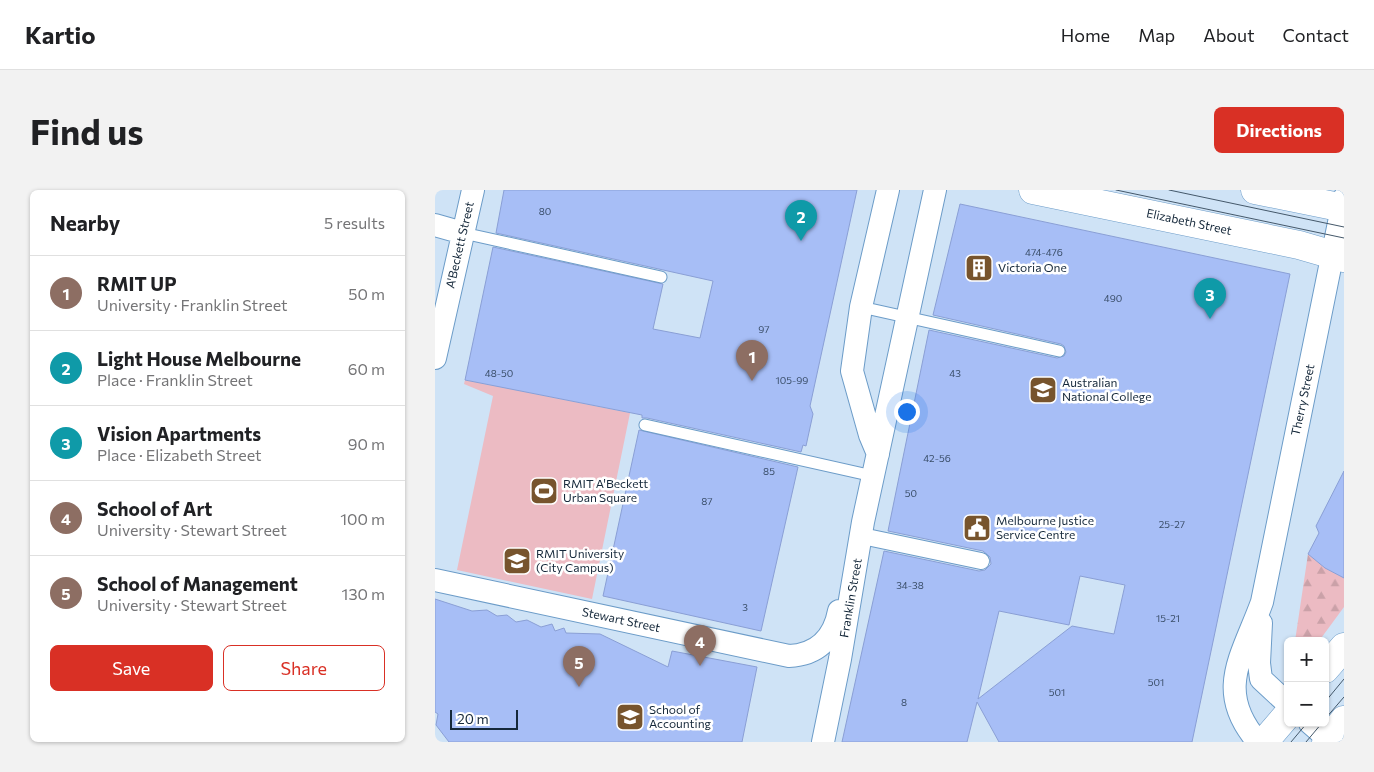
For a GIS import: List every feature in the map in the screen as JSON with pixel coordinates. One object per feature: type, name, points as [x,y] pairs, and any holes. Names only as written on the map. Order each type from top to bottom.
[{"type":"street","name":"A'Beckett Street","points":[[435,358],[473,190]]},
{"type":"street","points":[[878,454],[870,435],[852,371],[861,307],[887,190]]},
{"type":"street","name":"Franklin Street","points":[[823,742],[873,476],[935,190]]},
{"type":"street","name":"Elizabeth Street","points":[[1033,190],[1299,245],[1338,257]]},
{"type":"street","points":[[1255,190],[1343,205]]},
{"type":"street","name":"Therry Street","points":[[1258,742],[1246,729],[1236,706],[1233,688],[1241,657],[1261,602],[1338,257],[1343,205]]},
{"type":"street","points":[[435,225],[463,233]]},
{"type":"street","points":[[862,536],[981,561]]},
{"type":"street","name":"Stewart Street","points":[[807,653],[824,643],[832,634],[842,600],[853,579]]},
{"type":"street","name":"Stewart Street","points":[[435,580],[783,656],[823,653],[843,642]]},
{"type":"street","name":"Therry Street","points":[[1261,602],[1260,673],[1264,683],[1284,700]]},
{"type":"street","points":[[1329,664],[1344,647]]},
{"type":"street","points":[[1264,742],[1284,719]]},
{"type":"lane","points":[[463,233],[661,277]]},
{"type":"lane","points":[[861,307],[1059,351]]},
{"type":"lane","points":[[645,425],[873,476]]},
{"type":"green space","name":"RMIT A'Beckett Urban Square","points":[[465,380],[630,413],[592,599],[457,570],[493,396],[464,384]]},
{"type":"green space","points":[[1308,554],[1325,568],[1344,578],[1344,607],[1322,637],[1296,637]]},
{"type":"building","points":[[504,190],[857,190],[810,406],[813,414],[806,446],[803,445],[801,452],[642,418],[642,415],[465,380],[493,247],[663,284],[653,329],[700,338],[713,281],[496,233]]},
{"type":"building","points":[[960,204],[1290,274],[1192,742],[999,742],[977,702],[967,742],[842,742],[884,551],[979,571],[985,570],[991,564],[990,557],[983,551],[888,531],[929,330],[1057,358],[1064,356],[1066,352],[1061,344],[933,315]],"holes":[[[1080,576],[1125,585],[1114,634],[1072,626],[978,699],[999,611],[1069,625]]]},
{"type":"building","points":[[639,430],[798,467],[761,631],[603,596]]},
{"type":"building","points":[[1344,471],[1344,578],[1325,568],[1308,554],[1319,533],[1316,526]]},
{"type":"building","points":[[435,599],[472,611],[487,610],[497,616],[507,615],[516,622],[527,620],[541,627],[552,624],[555,631],[564,628],[566,633],[600,634],[668,667],[672,651],[757,667],[742,742],[449,742],[436,725],[438,714],[435,712]]},
{"type":"tram line","points":[[1116,190],[1344,238]]},
{"type":"tram line","points":[[1169,190],[1344,227]]},
{"type":"tram line","points":[[1329,697],[1344,679]]},
{"type":"tram line","points":[[1329,714],[1344,697]]},
{"type":"tram line","points":[[1291,742],[1304,727]]},
{"type":"tram line","points":[[1306,742],[1319,727]]},
{"type":"place","name":"Light House Melbourne","points":[[801,241]]},
{"type":"place","name":"Victoria One","points":[[979,268]]},
{"type":"place","name":"Vision Apartments","points":[[1210,319]]},
{"type":"place","name":"RMIT UP","points":[[752,381]]},
{"type":"place","name":"Australian National College","points":[[1043,390]]},
{"type":"place","name":"RMIT A'Beckett Urban Square","points":[[544,491]]},
{"type":"place","name":"Melbourne Justice Service Centre","points":[[977,528]]},
{"type":"place","name":"RMIT University (City Campus)","points":[[517,561]]},
{"type":"place","name":"School of Art","points":[[700,666]]},
{"type":"place","name":"School of Management","points":[[579,687]]},
{"type":"place","name":"School of Accounting","points":[[630,717]]}]
